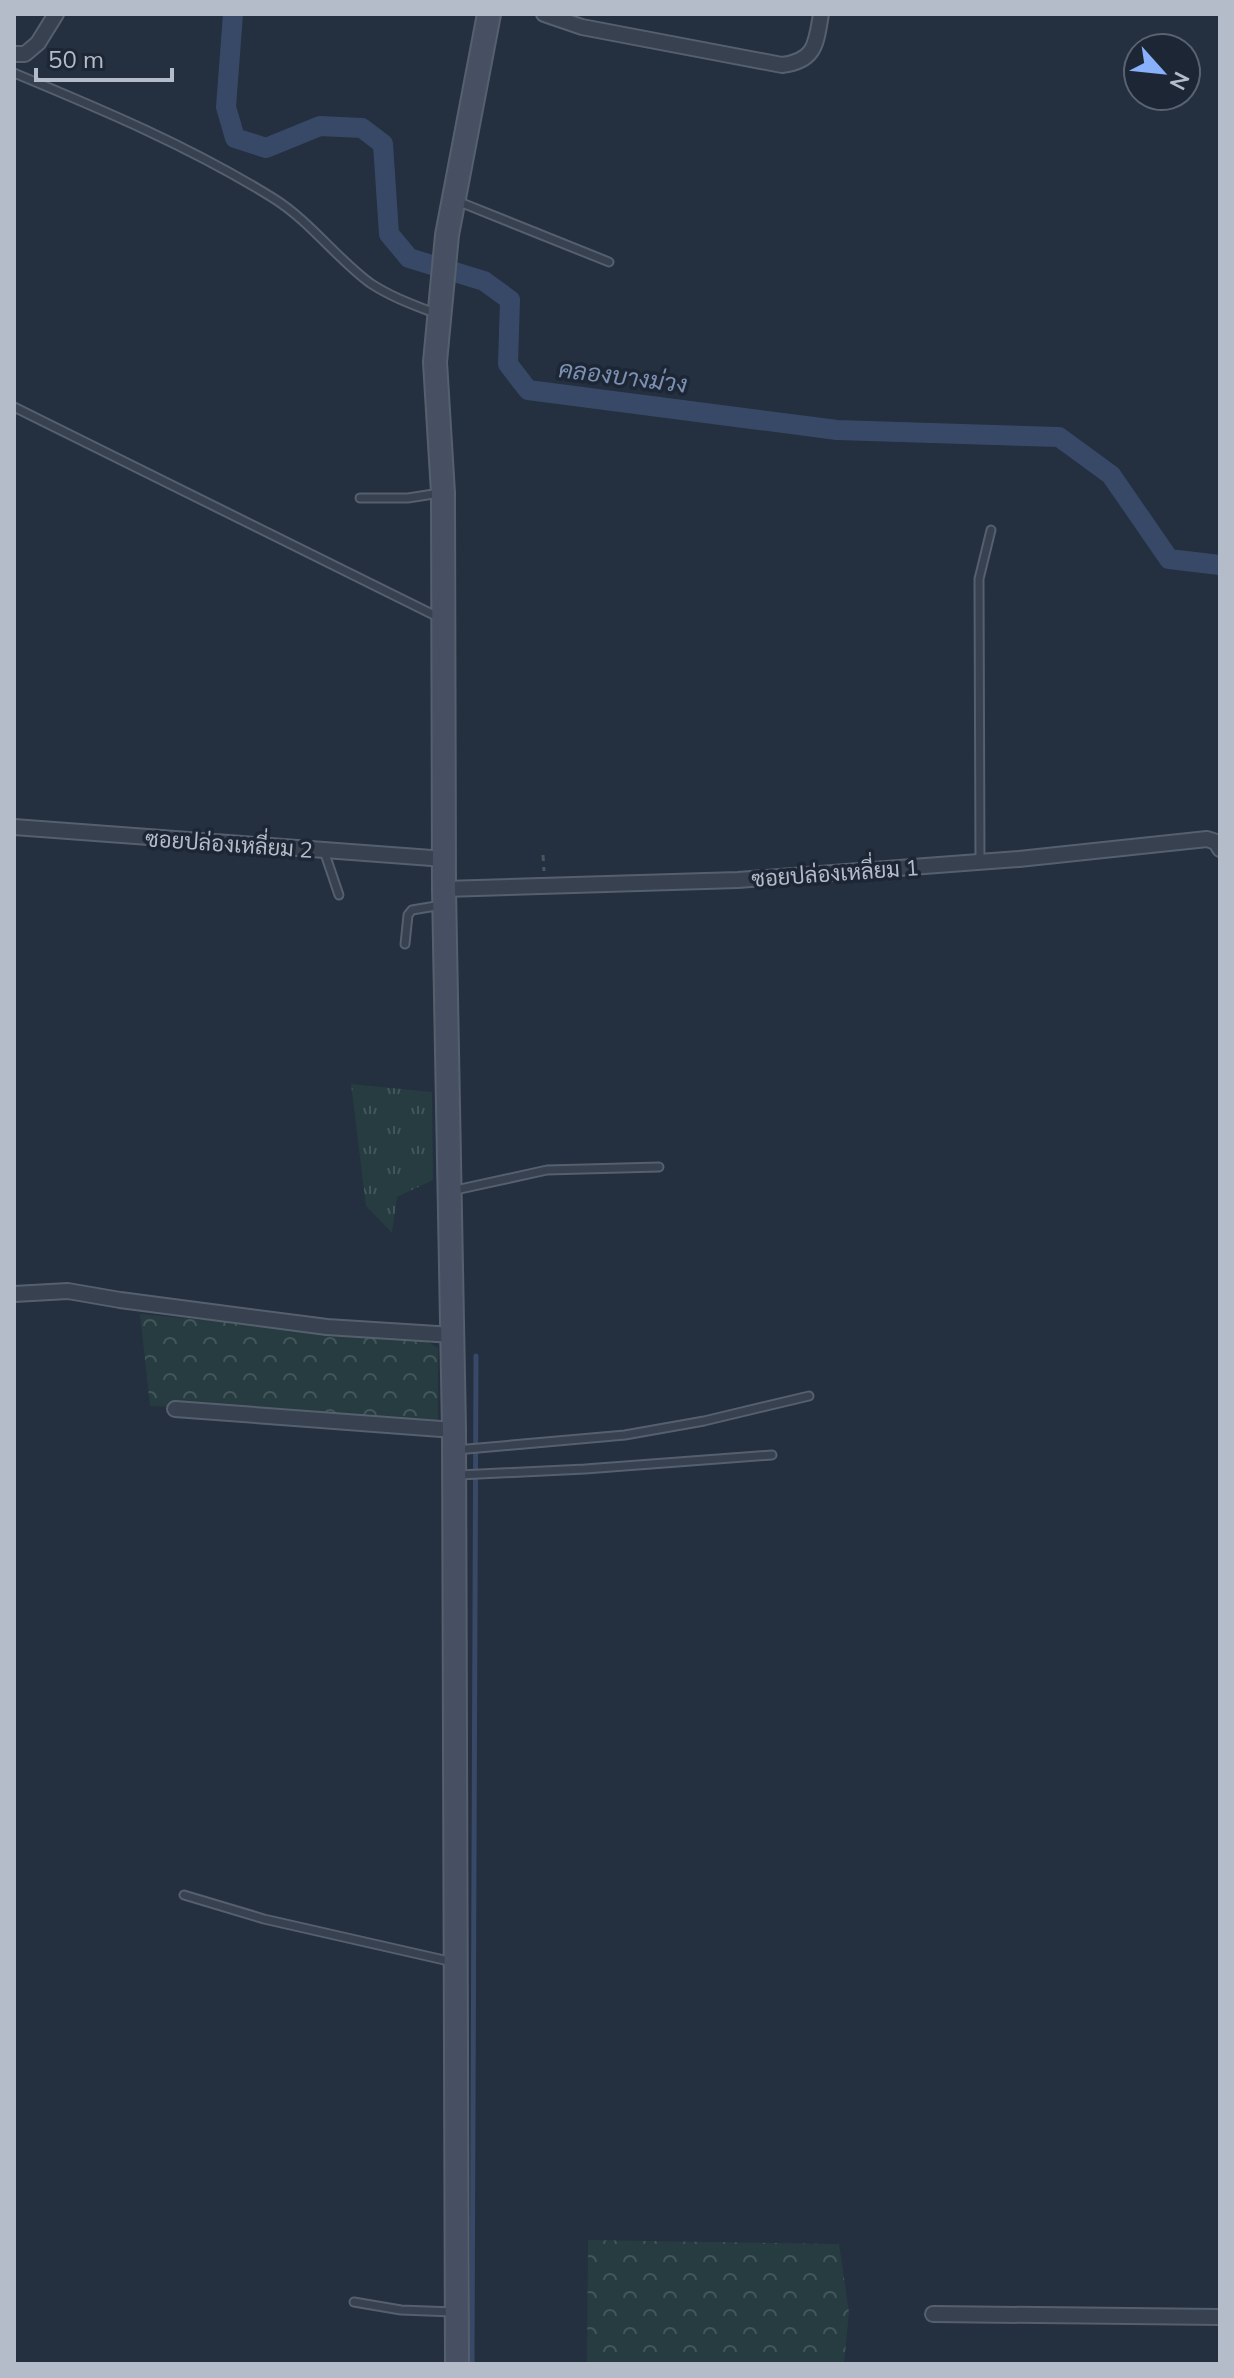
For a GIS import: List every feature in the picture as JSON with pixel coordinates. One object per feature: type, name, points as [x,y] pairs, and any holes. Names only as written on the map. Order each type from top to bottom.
[{"type":"street","points":[[14,54],[25,54],[38,43],[56,14]]},
{"type":"street","points":[[457,2364],[453,1335],[444,897],[443,493],[435,362],[447,235],[489,14]]},
{"type":"street","points":[[544,14],[582,27],[782,65],[798,63],[810,55],[821,14]]},
{"type":"street","name":"ซอยปล่องเหลี่ยม 2","points":[[14,827],[445,859]]},
{"type":"street","name":"ซอยปล่องเหลี่ยม 1","points":[[444,897],[980,862],[1207,839],[1219,844]]},
{"type":"street","points":[[14,1294],[68,1291],[327,1327],[453,1335]]},
{"type":"street","points":[[175,1409],[454,1440]]},
{"type":"street","points":[[933,2314],[1220,2317]]},
{"type":"lane","points":[[14,73],[120,117],[198,154],[276,200],[370,282],[402,301],[439,305]]},
{"type":"lane","points":[[455,200],[609,262]]},
{"type":"lane","points":[[14,407],[442,619]]},
{"type":"lane","points":[[360,498],[408,498],[443,493]]},
{"type":"lane","points":[[980,862],[979,579],[991,530]]},
{"type":"lane","points":[[324,851],[339,895]]},
{"type":"lane","points":[[405,944],[408,915],[412,910],[444,897]]},
{"type":"lane","points":[[450,1191],[547,1170],[659,1167]]},
{"type":"lane","points":[[454,1440],[625,1435],[704,1421],[809,1396]]},
{"type":"lane","points":[[454,1475],[772,1455]]},
{"type":"lane","points":[[184,1895],[264,1919],[455,1962]]},
{"type":"lane","points":[[354,2302],[401,2310],[456,2312]]},
{"type":"green space","points":[[351,1084],[432,1092],[433,1180],[397,1197],[392,1233],[366,1206]]},
{"type":"green space","points":[[140,1314],[424,1340],[438,1348],[438,1421],[150,1406]]},
{"type":"green space","points":[[588,2240],[839,2244],[849,2312],[844,2364],[587,2364]]},
{"type":"waterway","name":"คลองบางม่วง","points":[[233,14],[226,107],[235,138],[266,148],[320,126],[362,128],[383,144],[389,234],[409,258],[484,281],[510,300],[508,364],[528,390],[837,430],[1059,437],[1111,475],[1169,559],[1220,565]]},
{"type":"waterway","points":[[472,2364],[476,1356]]}]
